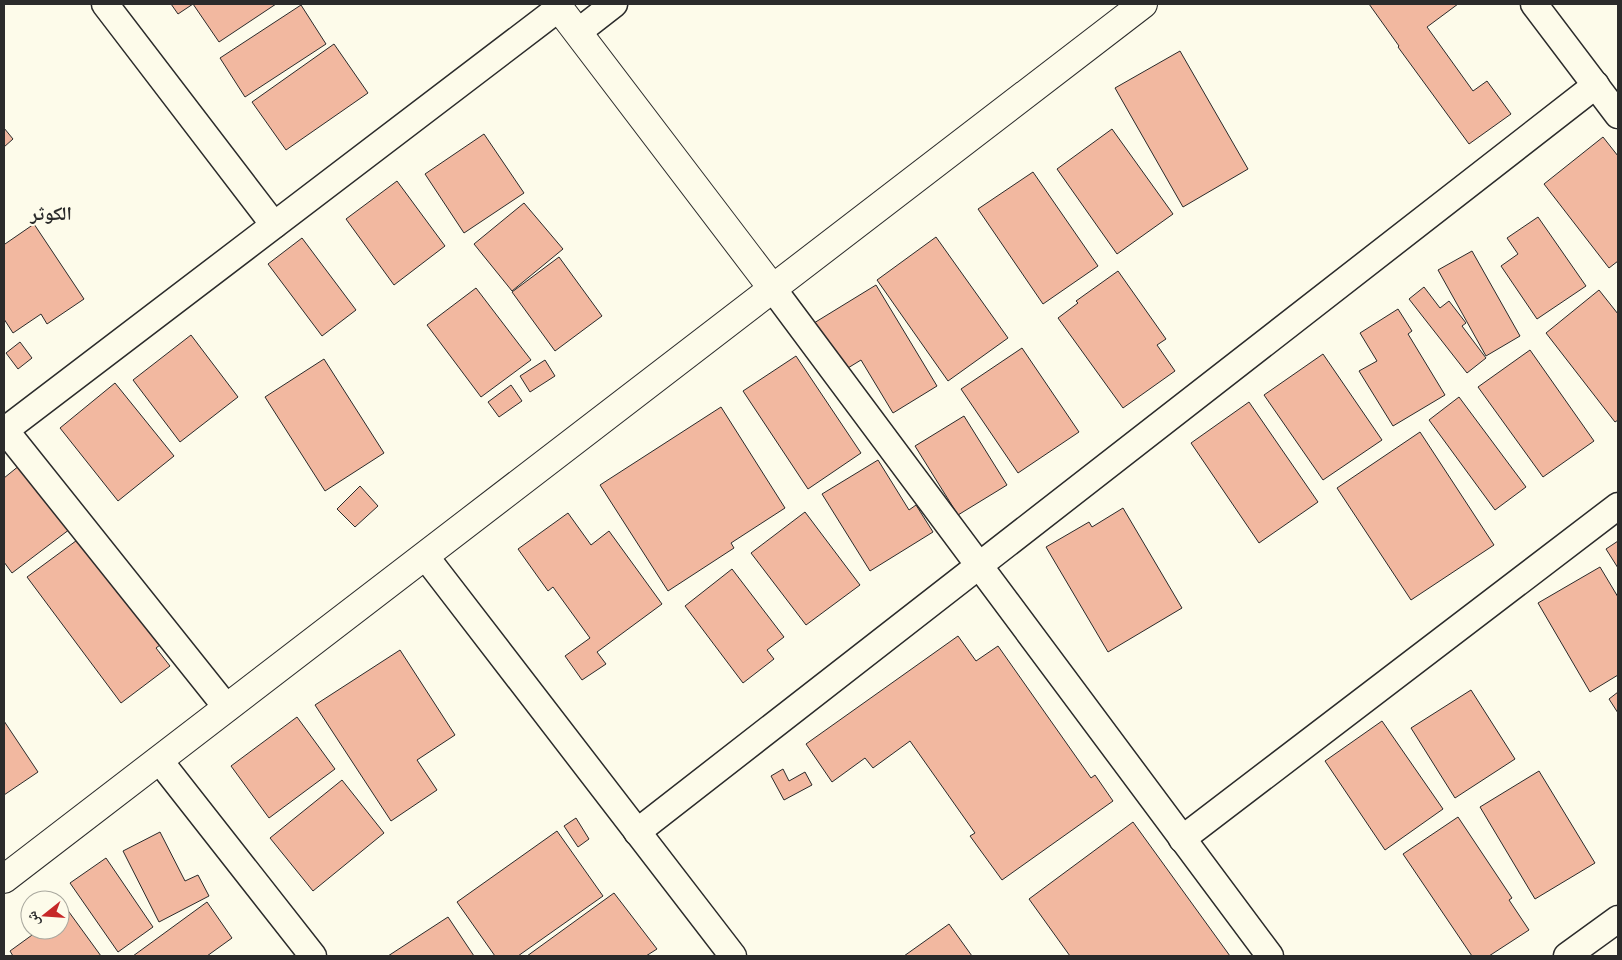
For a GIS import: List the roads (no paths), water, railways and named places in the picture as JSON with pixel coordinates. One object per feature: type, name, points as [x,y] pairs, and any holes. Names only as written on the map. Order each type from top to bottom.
[{"type":"street","points":[[106,4],[274,225]]},
{"type":"street","points":[[578,32],[614,4]]},
{"type":"street","points":[[4,879],[1143,4]]},
{"type":"street","points":[[1534,4],[1618,114]]},
{"type":"street","points":[[227,708],[4,430],[558,6],[773,289],[1270,956]]},
{"type":"street","points":[[637,832],[1596,84]]},
{"type":"street","points":[[1182,839],[1618,506]]},
{"type":"street","points":[[425,556],[733,956]]},
{"type":"street","points":[[159,760],[313,956]]},
{"type":"street","points":[[1567,956],[1618,919]]},
{"type":"district","name":"الكوثر","points":[[51,213]]}]
